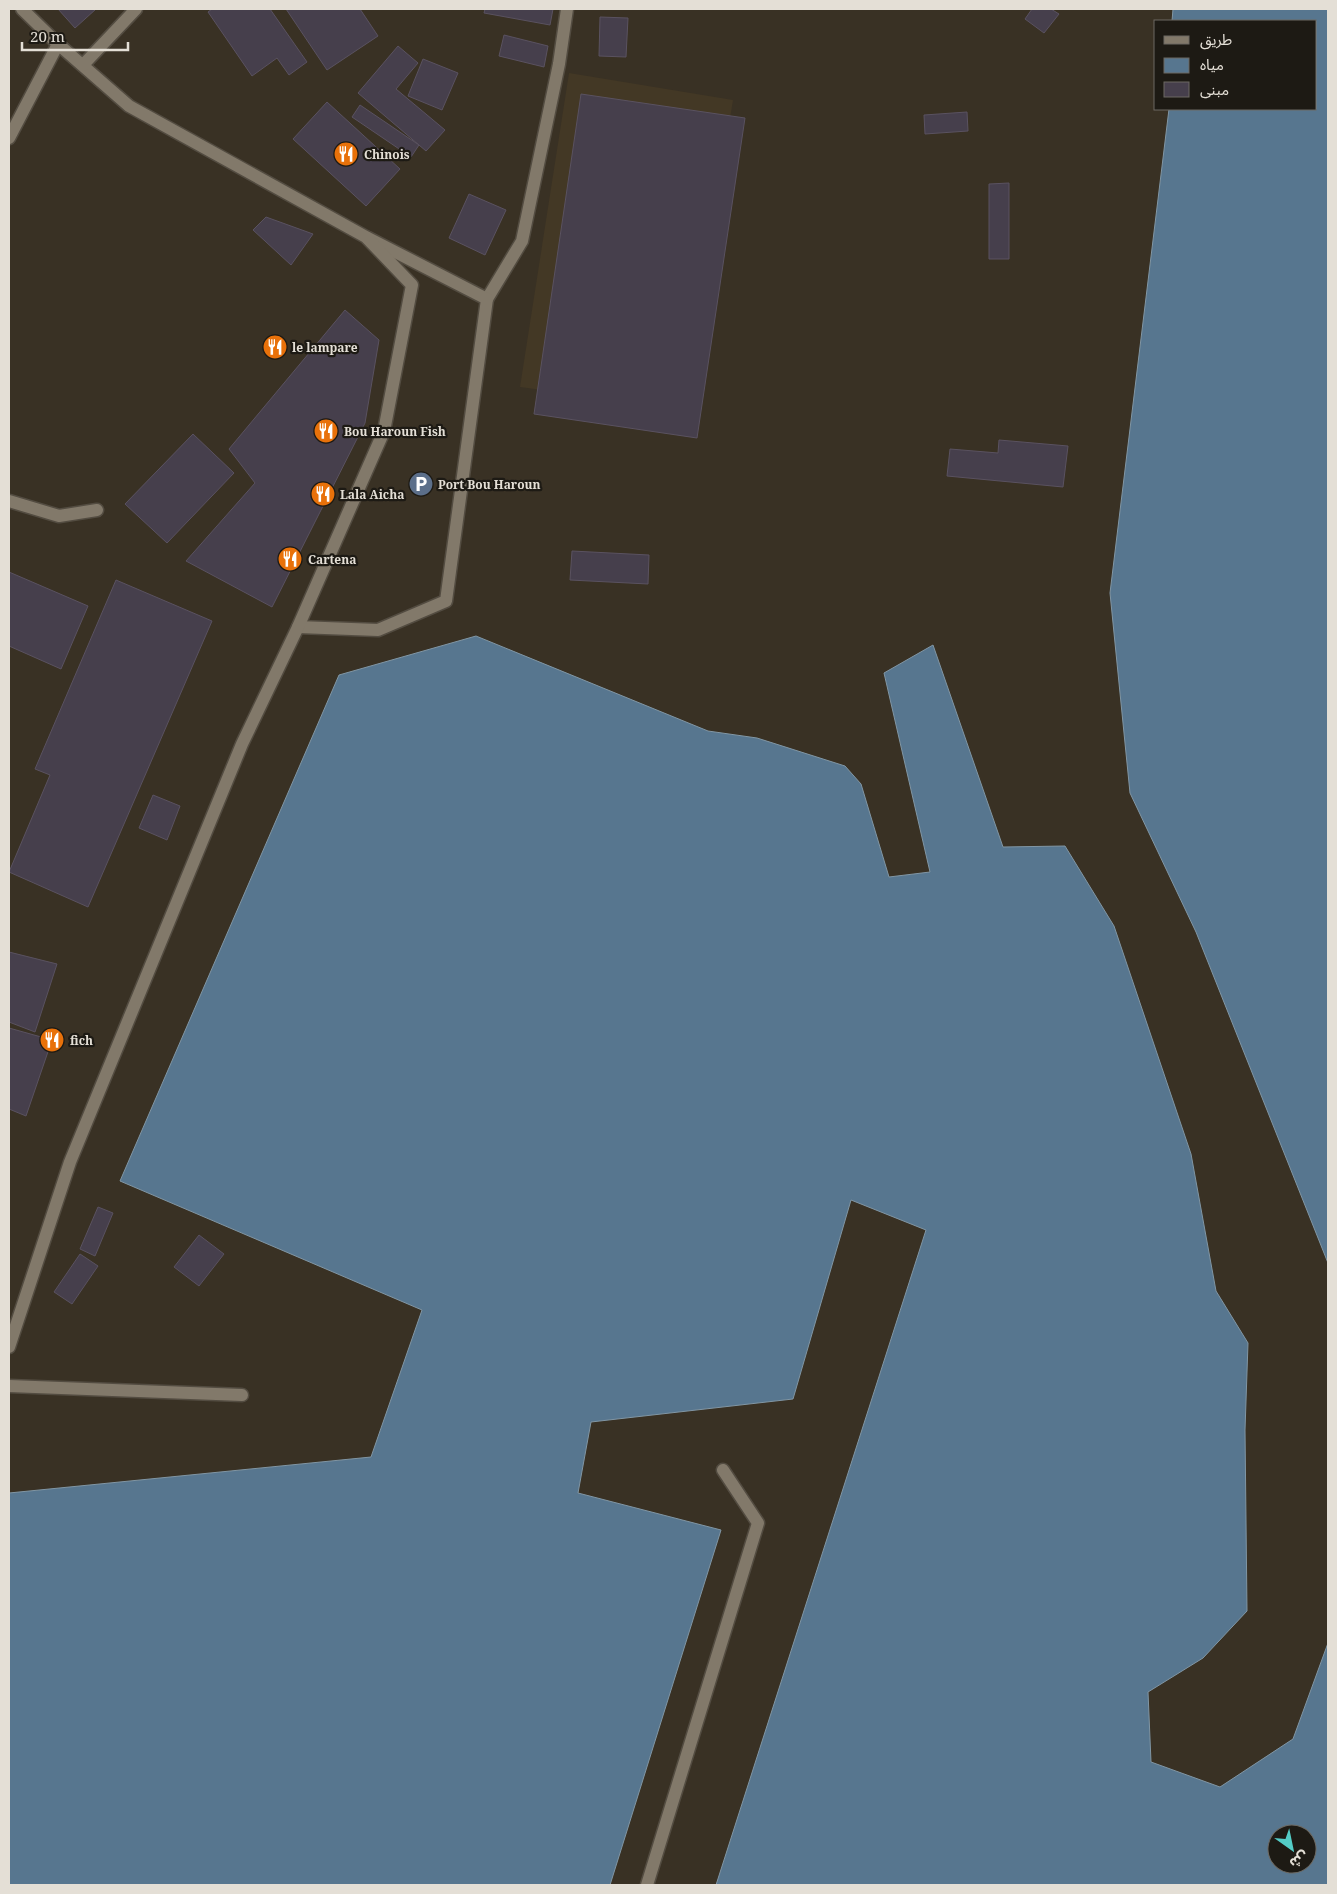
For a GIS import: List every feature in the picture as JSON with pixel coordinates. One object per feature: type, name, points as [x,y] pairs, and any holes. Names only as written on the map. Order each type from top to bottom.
[{"type":"street","points":[[22,9],[58,44],[128,106],[366,237],[487,299]]},
{"type":"street","points":[[83,65],[136,9]]},
{"type":"street","points":[[298,627],[378,630],[446,601],[487,299],[522,240],[559,64],[567,9]]},
{"type":"street","points":[[9,138],[58,44]]},
{"type":"street","points":[[9,1347],[70,1162],[242,744],[298,627],[384,431],[412,285],[366,237]]},
{"type":"street","points":[[9,501],[59,516],[97,510]]},
{"type":"street","points":[[9,1386],[242,1395]]},
{"type":"street","points":[[647,1885],[758,1523],[723,1470]]},
{"type":"shaded area","points":[[569,73],[733,100],[683,409],[520,387]]},
{"type":"water","points":[[1173,9],[1328,9],[1328,1263],[1196,932],[1130,793],[1110,593],[1169,110],[1317,110],[1317,20],[1172,20]]},
{"type":"water","points":[[476,636],[708,731],[757,738],[845,766],[861,784],[889,877],[930,872],[884,673],[933,645],[1003,847],[1065,846],[1114,926],[1191,1154],[1216,1291],[1248,1343],[1245,1430],[1247,1611],[1203,1658],[1148,1692],[1151,1762],[1220,1787],[1293,1739],[1328,1643],[1328,1885],[716,1885],[926,1230],[851,1200],[793,1399],[591,1422],[578,1493],[721,1530],[610,1885],[9,1885],[9,1493],[371,1457],[422,1310],[120,1181],[339,675]]},
{"type":"building","points":[[58,9],[96,9],[75,28]]},
{"type":"building","points":[[212,9],[270,9],[307,62],[289,75],[277,58],[252,76],[208,12]]},
{"type":"building","points":[[286,9],[360,9],[378,36],[327,70]]},
{"type":"building","points":[[485,9],[553,9],[550,25],[484,13]]},
{"type":"building","points":[[1032,9],[1051,9],[1059,14],[1044,33],[1025,19]]},
{"type":"building","points":[[600,17],[628,18],[626,57],[599,56]]},
{"type":"building","points":[[504,35],[548,46],[544,67],[499,56]]},
{"type":"building","points":[[398,46],[418,63],[396,89],[445,130],[426,151],[358,93]]},
{"type":"building","points":[[423,59],[458,73],[442,110],[408,96]]},
{"type":"building","points":[[581,94],[745,118],[697,438],[534,414]]},
{"type":"building","name":"Chinois","points":[[327,102],[400,169],[366,206],[293,139]]},
{"type":"building","points":[[360,105],[419,145],[411,157],[352,117]]},
{"type":"building","points":[[967,112],[968,131],[925,134],[924,115]]},
{"type":"building","points":[[1009,183],[1009,259],[989,259],[989,184]]},
{"type":"building","points":[[469,194],[506,210],[485,255],[449,238]]},
{"type":"building","points":[[266,217],[313,234],[291,265],[253,230]]},
{"type":"building","points":[[345,310],[379,340],[365,423],[272,607],[186,561],[255,483],[229,449]]},
{"type":"building","points":[[193,434],[234,473],[167,543],[125,504]]},
{"type":"building","points":[[999,440],[1068,446],[1063,487],[947,476],[950,449],[998,453]]},
{"type":"building","points":[[572,551],[649,555],[648,584],[570,580]]},
{"type":"building","points":[[9,572],[88,606],[61,669],[9,646]]},
{"type":"building","points":[[116,580],[212,621],[88,907],[9,872],[50,775],[35,769]]},
{"type":"building","points":[[153,795],[180,806],[167,840],[139,828]]},
{"type":"building","points":[[9,952],[57,964],[35,1032],[9,1022]]},
{"type":"building","points":[[9,1028],[52,1040],[26,1116],[9,1109]]},
{"type":"building","points":[[98,1207],[113,1213],[95,1256],[80,1249]]},
{"type":"building","points":[[199,1235],[224,1254],[199,1286],[174,1267]]},
{"type":"building","points":[[80,1254],[98,1266],[72,1304],[54,1292]]},
{"type":"place","name":"Chinois","points":[[346,154]]},
{"type":"place","name":"le lampare","points":[[275,347]]},
{"type":"place","name":"Bou Haroun Fish","points":[[326,431]]},
{"type":"place","name":"Port Bou Haroun","points":[[421,484]]},
{"type":"place","name":"Lala Aicha","points":[[323,494]]},
{"type":"place","name":"Cartena","points":[[290,559]]},
{"type":"place","name":"fich","points":[[52,1040]]}]
